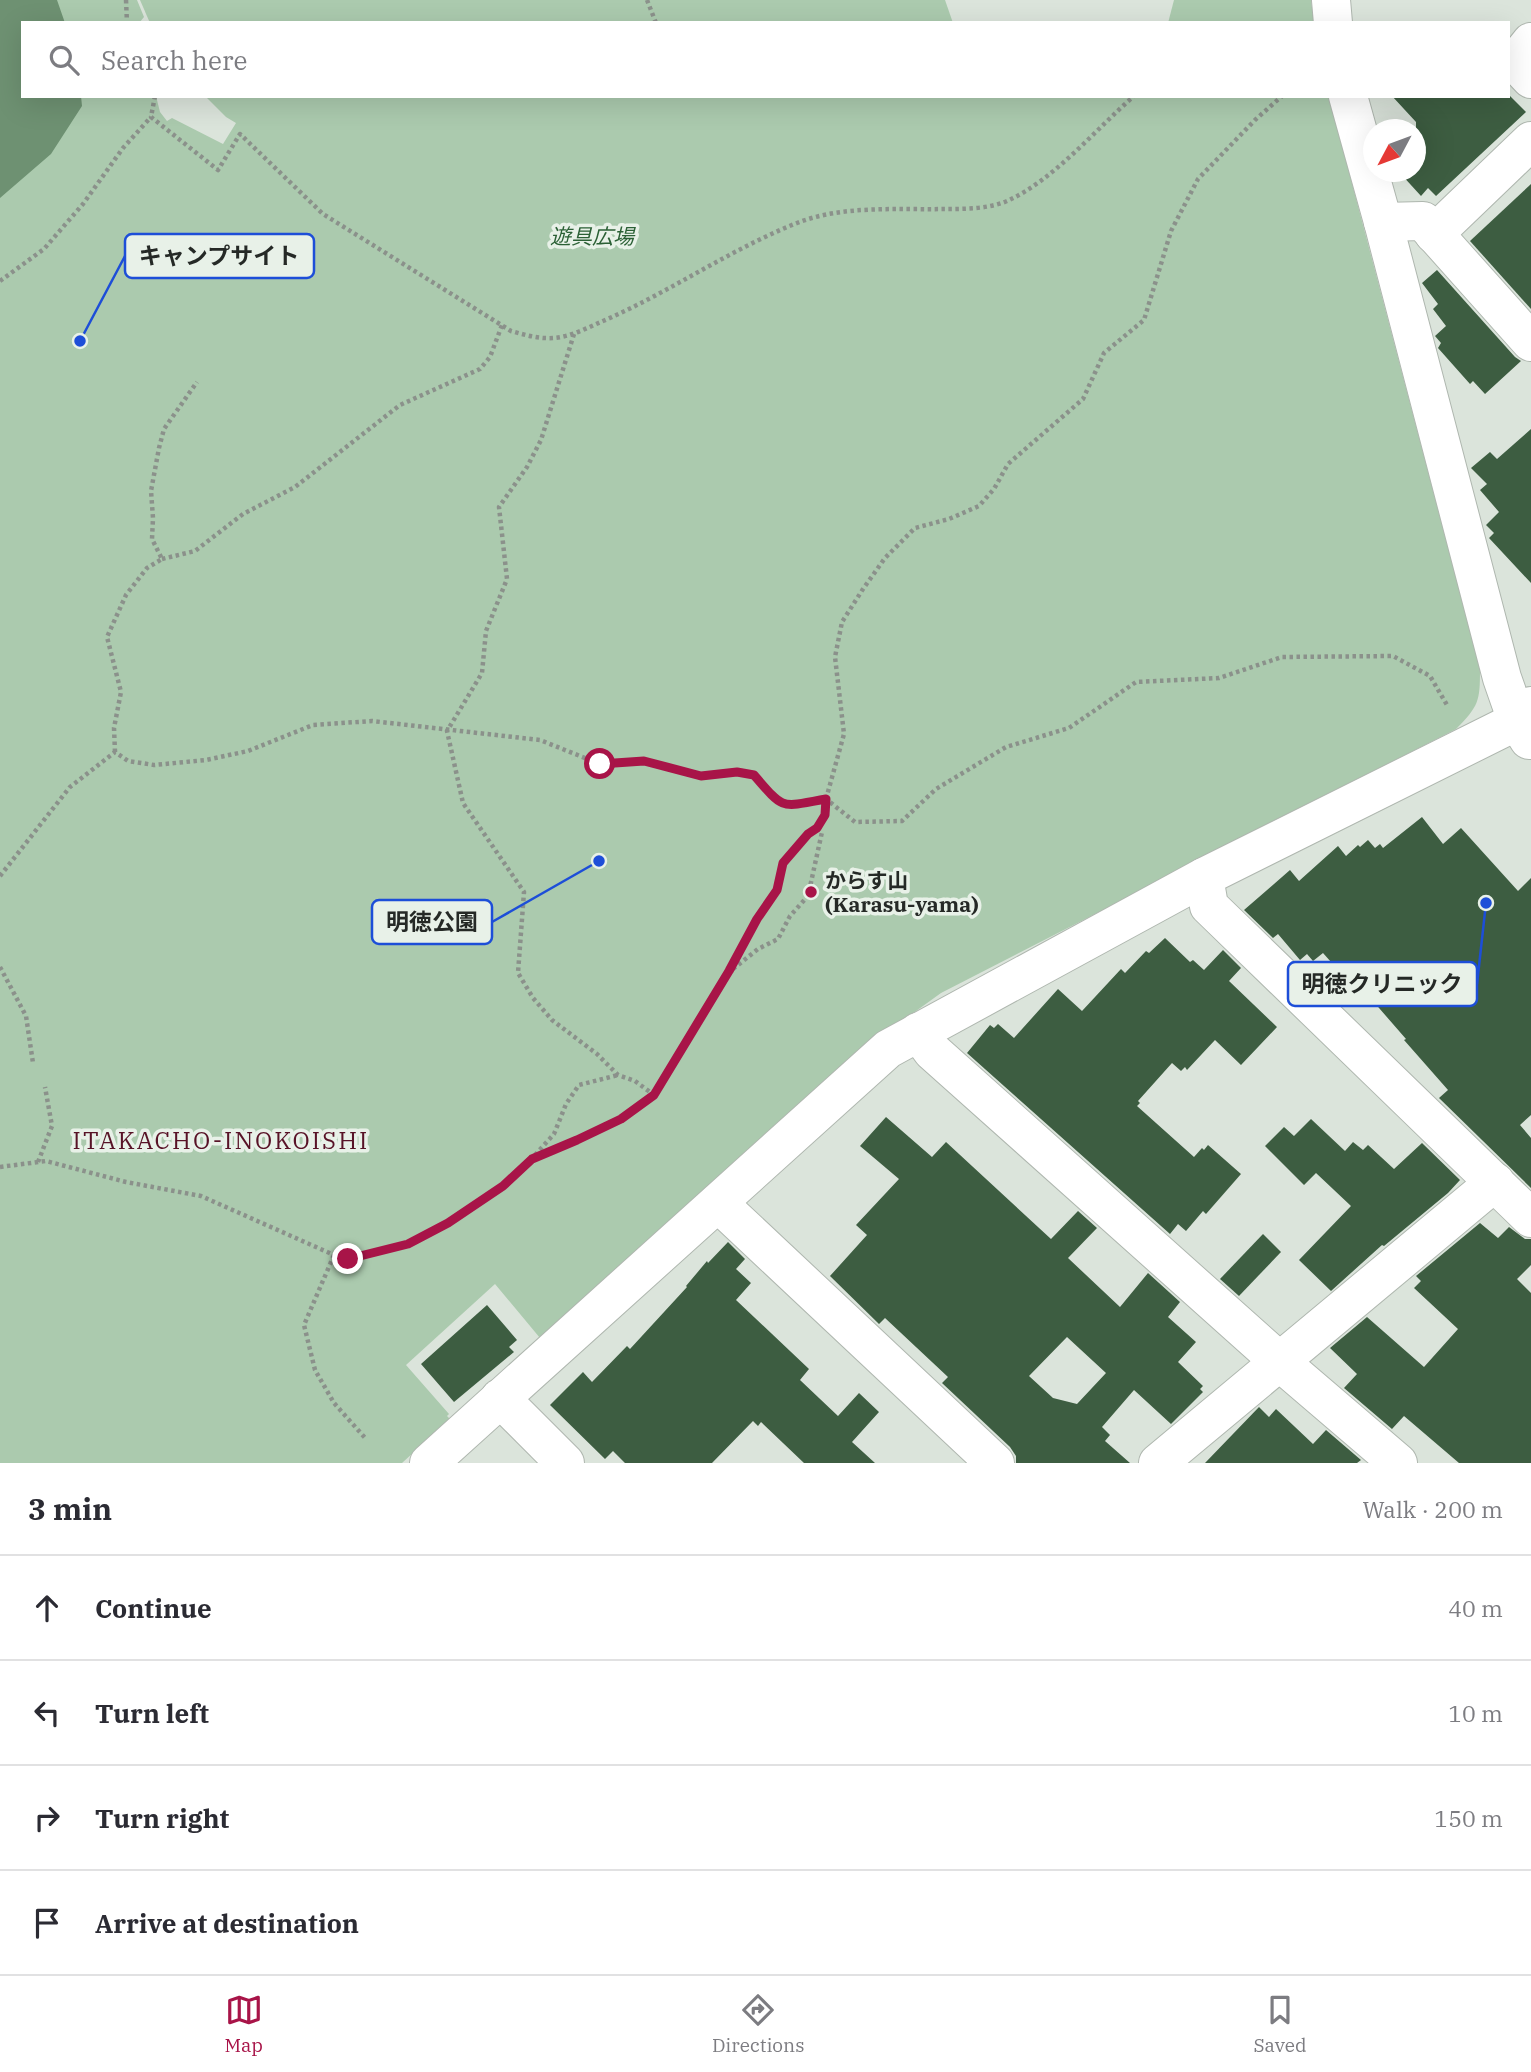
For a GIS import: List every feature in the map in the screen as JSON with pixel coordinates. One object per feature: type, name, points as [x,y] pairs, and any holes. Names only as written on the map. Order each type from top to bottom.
[{"type":"street","points":[[1331,0],[1334,21]]},
{"type":"street","points":[[1531,42],[1515,62],[1531,79]]},
{"type":"street","points":[[429,1463],[888,1049],[1204,877],[1526,723],[1502,678],[1349,98]]},
{"type":"street","points":[[1434,234],[1531,141]]},
{"type":"street","points":[[1383,222],[1423,220],[1531,342]]},
{"type":"street","points":[[1204,877],[1209,906],[1531,1218]]},
{"type":"street","points":[[918,1032],[932,1051],[1280,1362],[1398,1463]]},
{"type":"street","points":[[1158,1463],[1495,1182]]},
{"type":"street","points":[[718,1203],[995,1463]]},
{"type":"street","points":[[500,1398],[565,1463]]},
{"type":"path","points":[[126,0],[127,21]]},
{"type":"path","points":[[648,0],[655,21]]},
{"type":"path","points":[[0,281],[44,249],[83,204],[123,148],[151,117],[155,98]]},
{"type":"path","points":[[151,117],[218,170],[240,134],[323,214],[511,331],[534,337],[554,338],[575,333],[628,310],[741,248],[800,222],[847,211],[963,209],[993,206],[1008,200],[1063,162],[1132,98]]},
{"type":"path","points":[[532,1159],[621,1119],[654,1095],[757,919],[777,890],[783,863],[808,834],[817,828],[825,815],[826,799],[844,734],[835,657],[842,622],[885,558],[915,528],[949,519],[979,506],[994,489],[1008,464],[1083,399],[1104,353],[1143,320],[1171,231],[1198,179],[1280,98]]},
{"type":"path","points":[[115,752],[114,728],[121,692],[107,637],[126,595],[147,568],[162,559],[195,551],[243,514],[295,487],[400,405],[480,369],[490,357],[502,325]]},
{"type":"path","points":[[575,333],[541,440],[527,467],[499,507],[507,579],[485,631],[482,673],[447,731],[463,803],[524,892],[518,973],[533,998],[552,1020],[597,1054],[618,1075],[635,1081],[654,1095]]},
{"type":"path","points":[[162,559],[152,540],[151,491],[156,461],[164,429],[197,382]]},
{"type":"path","points":[[115,752],[128,761],[154,765],[206,760],[248,751],[313,725],[372,721],[540,740],[600,764],[644,761],[701,776],[737,772],[754,775],[776,801],[789,805],[826,799],[855,822],[902,821],[936,789],[1006,747],[1069,728],[1136,682],[1219,678],[1282,657],[1393,656],[1430,676],[1447,705]]},
{"type":"path","points":[[0,876],[70,787],[115,752]]},
{"type":"path","points":[[729,971],[758,949],[778,939],[790,916],[808,896],[822,832],[817,828]]},
{"type":"path","points":[[0,967],[26,1017],[33,1063]]},
{"type":"path","points":[[0,1167],[46,1161],[126,1182],[201,1196],[348,1259],[408,1244],[448,1223],[503,1186],[554,1134],[566,1104],[579,1085],[618,1075]]},
{"type":"path","points":[[38,1162],[52,1126],[45,1087]]},
{"type":"path","points":[[334,1255],[304,1325],[315,1370],[334,1403],[366,1439]]},
{"type":"green space","name":"遊具広場","points":[[0,0],[137,0],[144,17],[141,21],[21,21],[21,98],[156,98],[160,112],[167,121],[172,118],[223,144],[236,123],[207,98],[1330,98],[1480,669],[1477,702],[1456,729],[941,993],[862,1050],[540,1338],[495,1284],[406,1365],[449,1414],[447,1416],[450,1419],[402,1463],[0,1463]]},
{"type":"green space","points":[[140,0],[945,0],[952,21],[149,21]]},
{"type":"green space","points":[[1174,0],[1311,0],[1314,21],[1169,21]]},
{"type":"shaded area","points":[[0,0],[57,0],[64,21],[21,21],[21,98],[81,98],[82,106],[51,154],[0,198]]},
{"type":"building","points":[[1510,96],[1526,112],[1436,196],[1428,188],[1421,196],[1408,182],[1426,182],[1426,119],[1413,119],[1394,98]]},
{"type":"building","points":[[1531,184],[1531,309],[1470,241]]},
{"type":"building","points":[[1437,270],[1521,361],[1485,394],[1473,381],[1470,384],[1438,348],[1441,343],[1435,336],[1446,326],[1433,309],[1438,304],[1422,283]]},
{"type":"building","points":[[1531,429],[1531,583],[1489,538],[1494,533],[1486,525],[1499,512],[1480,490],[1487,484],[1471,468],[1490,452],[1497,459]]},
{"type":"building","points":[[1422,817],[1443,844],[1461,828],[1518,891],[1531,878],[1531,1115],[1520,1125],[1531,1138],[1531,1188],[1439,1098],[1448,1090],[1359,985],[1355,989],[1323,953],[1313,961],[1307,954],[1300,960],[1278,934],[1273,938],[1244,910],[1290,870],[1299,881],[1338,846],[1346,856],[1368,840],[1375,848],[1380,844],[1383,848]]},
{"type":"building","points":[[1165,938],[1190,962],[1193,960],[1204,970],[1223,950],[1241,968],[1229,981],[1277,1027],[1241,1065],[1215,1040],[1187,1070],[1185,1067],[1181,1071],[1172,1063],[1138,1101],[1140,1103],[1137,1106],[1194,1157],[1208,1145],[1241,1174],[1206,1214],[1203,1211],[1186,1231],[1178,1224],[1170,1234],[967,1053],[990,1025],[994,1028],[998,1024],[1014,1038],[1058,989],[1082,1011],[1121,969],[1125,973],[1146,951],[1149,953]]},
{"type":"building","points":[[886,1117],[932,1157],[946,1142],[1051,1239],[1078,1211],[1097,1228],[1068,1258],[1120,1307],[1148,1273],[1180,1302],[1168,1317],[1196,1342],[1178,1362],[1203,1386],[1200,1389],[1203,1392],[1171,1424],[1134,1390],[1102,1427],[1110,1435],[1105,1441],[1130,1463],[1016,1463],[1016,1456],[1010,1447],[942,1383],[948,1377],[885,1318],[879,1324],[830,1276],[867,1235],[856,1225],[899,1179],[860,1146]],"holes":[[[1067,1337],[1106,1373],[1077,1404],[1053,1398],[1029,1376]]]},
{"type":"building","points":[[1311,1119],[1345,1151],[1353,1142],[1363,1150],[1368,1145],[1394,1169],[1422,1143],[1460,1180],[1331,1291],[1299,1260],[1351,1206],[1316,1173],[1304,1185],[1265,1146],[1284,1127],[1294,1136]]},
{"type":"building","points":[[1480,1223],[1498,1238],[1509,1227],[1525,1239],[1531,1239],[1531,1265],[1517,1279],[1531,1293],[1531,1463],[1459,1463],[1404,1416],[1392,1429],[1344,1388],[1357,1374],[1330,1348],[1367,1317],[1424,1367],[1458,1329],[1414,1288],[1421,1281],[1416,1276]]},
{"type":"building","points":[[1263,1234],[1281,1252],[1239,1296],[1220,1279]]},
{"type":"building","points":[[728,1242],[745,1259],[736,1269],[751,1283],[736,1300],[809,1369],[800,1380],[838,1416],[859,1393],[879,1412],[852,1442],[875,1463],[804,1463],[761,1422],[758,1426],[753,1421],[712,1463],[625,1463],[613,1451],[605,1459],[550,1405],[583,1372],[592,1382],[627,1346],[630,1349],[707,1261],[708,1263]]},
{"type":"building","points":[[487,1305],[517,1340],[509,1347],[514,1352],[454,1402],[421,1364]]},
{"type":"building","points":[[1259,1407],[1269,1417],[1276,1409],[1313,1444],[1326,1430],[1361,1460],[1357,1463],[1205,1463]]},
{"type":"place","name":"キャンプサイト","points":[[80,341]]},
{"type":"place","name":"明徳公園","points":[[599,861]]},
{"type":"place","name":"からす山 (Karasu-yama)","points":[[811,892]]},
{"type":"place","name":"明徳クリニック","points":[[1486,903]]},
{"type":"district","name":"ITAKACHO-INOKOISHI","points":[[221,1140]]},
{"type":"route","points":[[348,1259],[408,1244],[448,1223],[503,1186],[532,1159],[621,1119],[654,1095],[757,919],[777,890],[783,863],[808,834],[817,828],[825,815],[826,799],[789,805],[776,801],[754,775],[737,772],[701,776],[644,761],[600,764]]}]
